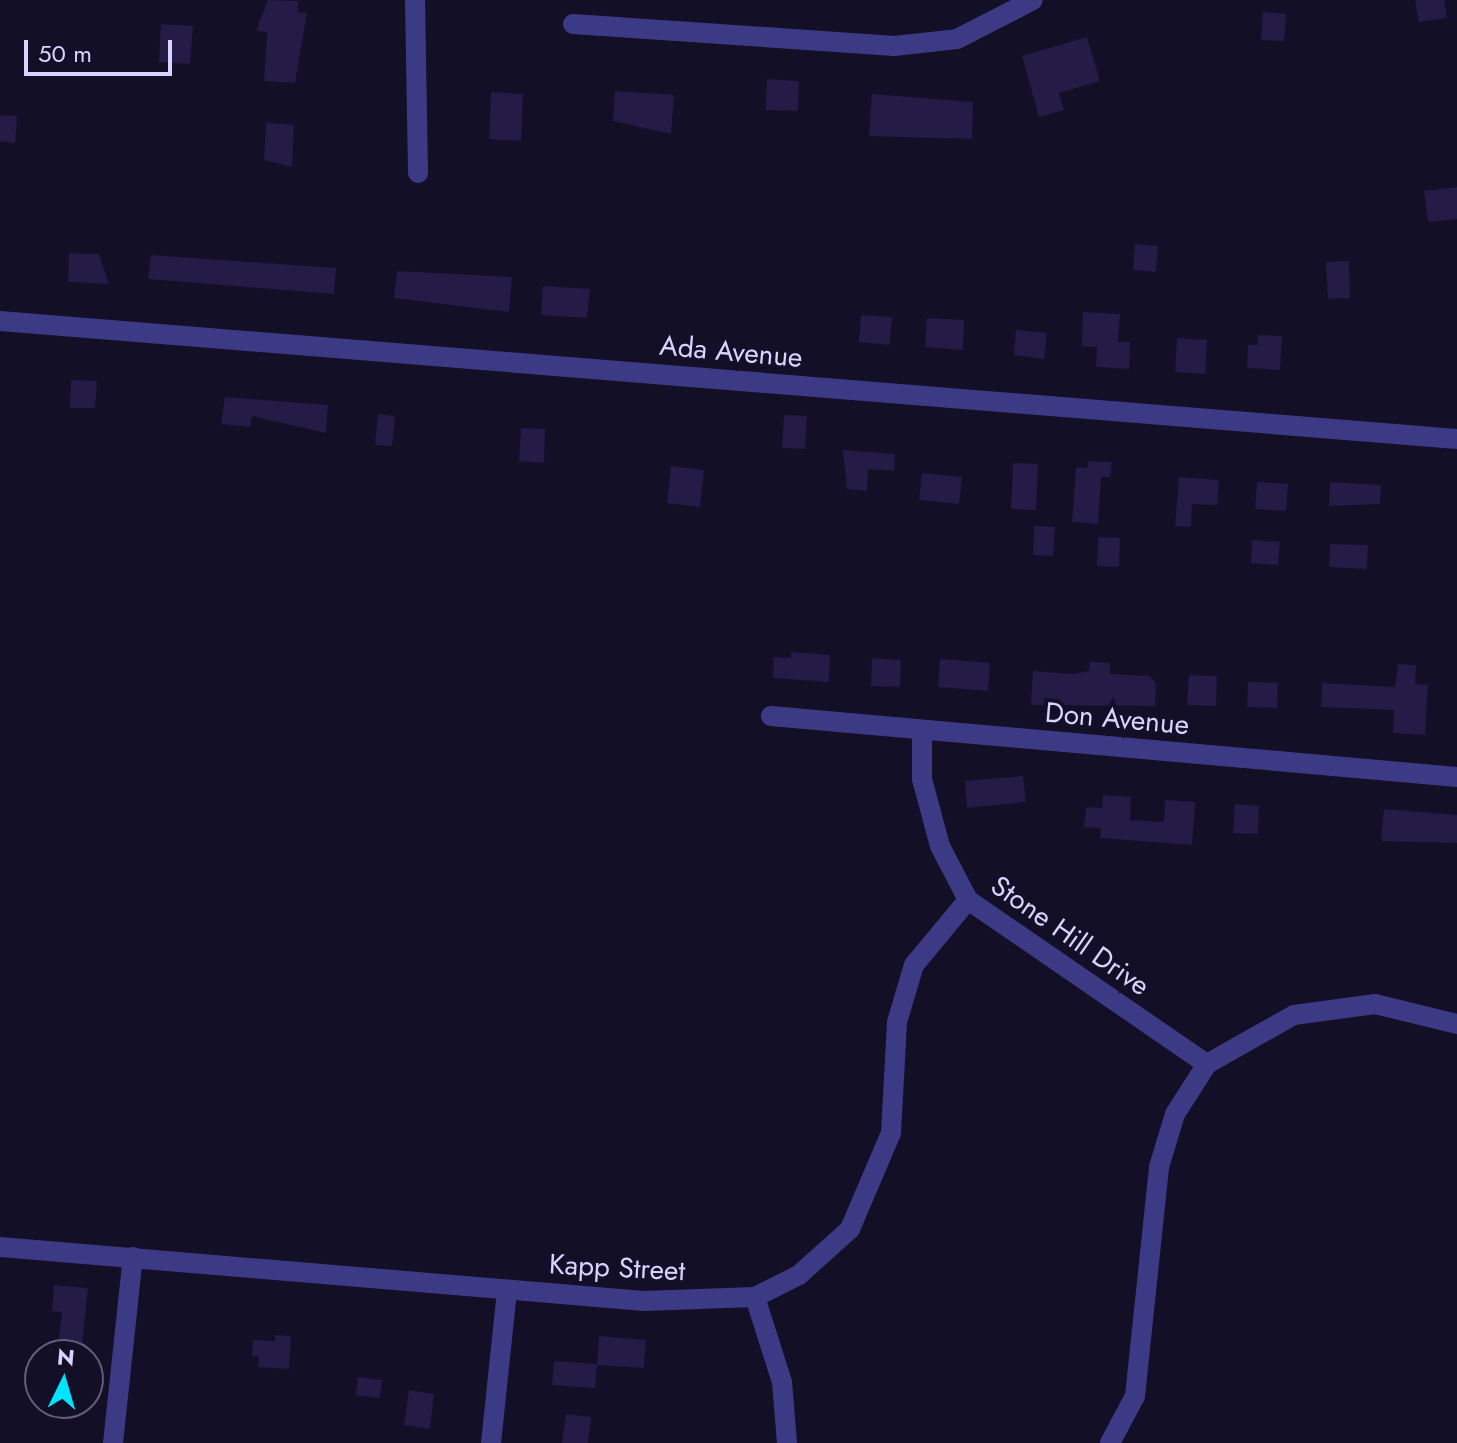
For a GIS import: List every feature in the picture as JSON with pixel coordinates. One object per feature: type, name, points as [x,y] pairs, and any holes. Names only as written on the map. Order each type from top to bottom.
[{"type":"street","points":[[415,0],[418,173]]},
{"type":"street","points":[[573,24],[894,46],[957,39],[1033,0]]},
{"type":"street","name":"Ada Avenue","points":[[0,321],[1457,439]]},
{"type":"street","name":"Don Avenue","points":[[771,716],[1457,777]]},
{"type":"street","name":"Stone Hill Drive","points":[[922,730],[922,779],[940,846],[968,900],[1207,1064]]},
{"type":"street","name":"Kapp Street","points":[[0,1247],[644,1301],[755,1297],[799,1275],[850,1229],[891,1133],[897,1022],[914,965],[968,900]]},
{"type":"street","points":[[1110,1443],[1135,1396],[1159,1167],[1175,1114],[1207,1064],[1294,1015],[1375,1004],[1457,1024]]},
{"type":"street","points":[[113,1443],[133,1257]]},
{"type":"street","points":[[491,1443],[507,1290]]},
{"type":"street","points":[[755,1297],[782,1382],[787,1443]]},
{"type":"building","points":[[268,0],[298,1],[298,12],[307,13],[295,83],[264,81],[267,32],[256,31]]},
{"type":"building","points":[[1415,0],[1444,0],[1447,18],[1419,22]]},
{"type":"building","points":[[1263,12],[1286,14],[1284,41],[1261,40]]},
{"type":"building","points":[[161,24],[193,26],[190,64],[159,62]]},
{"type":"building","points":[[1087,37],[1100,81],[1059,93],[1064,110],[1039,117],[1022,56]]},
{"type":"building","points":[[767,79],[799,81],[798,111],[766,110]]},
{"type":"building","points":[[615,91],[674,95],[671,134],[613,121]]},
{"type":"building","points":[[491,92],[523,94],[521,141],[489,139]]},
{"type":"building","points":[[872,94],[973,102],[972,139],[869,136]]},
{"type":"building","points":[[0,115],[17,116],[15,143],[0,141]]},
{"type":"building","points":[[266,123],[294,125],[292,167],[264,160]]},
{"type":"building","points":[[1457,187],[1457,219],[1428,222],[1424,191]]},
{"type":"building","points":[[1135,244],[1158,246],[1156,272],[1133,270]]},
{"type":"building","points":[[69,253],[99,254],[109,284],[68,282]]},
{"type":"building","points":[[151,255],[336,268],[334,294],[148,279]]},
{"type":"building","points":[[1349,261],[1350,298],[1328,299],[1326,262]]},
{"type":"building","points":[[397,271],[512,277],[509,312],[394,298]]},
{"type":"building","points":[[543,286],[590,289],[587,318],[541,315]]},
{"type":"building","points":[[1083,312],[1120,314],[1118,342],[1130,342],[1129,369],[1096,367],[1097,347],[1082,346]]},
{"type":"building","points":[[861,315],[892,317],[890,345],[859,342]]},
{"type":"building","points":[[927,318],[964,320],[963,350],[925,347]]},
{"type":"building","points":[[1016,330],[1047,333],[1044,359],[1014,355]]},
{"type":"building","points":[[1258,335],[1282,336],[1280,370],[1247,368],[1248,345],[1257,345]]},
{"type":"building","points":[[1177,338],[1207,340],[1205,374],[1175,372]]},
{"type":"building","points":[[71,380],[97,381],[95,408],[70,408]]},
{"type":"building","points":[[225,397],[328,405],[326,433],[252,416],[250,427],[221,424]]},
{"type":"building","points":[[378,414],[395,416],[392,446],[375,445]]},
{"type":"building","points":[[784,415],[807,416],[805,449],[782,448]]},
{"type":"building","points":[[521,428],[545,429],[544,463],[519,461]]},
{"type":"building","points":[[843,450],[895,454],[894,471],[868,469],[867,491],[847,489]]},
{"type":"building","points":[[1088,461],[1112,462],[1110,477],[1101,477],[1098,524],[1072,522],[1076,467],[1087,468]]},
{"type":"building","points":[[1013,463],[1038,464],[1036,510],[1011,509]]},
{"type":"building","points":[[671,466],[704,470],[700,507],[667,503]]},
{"type":"building","points":[[922,473],[962,477],[959,504],[919,500]]},
{"type":"building","points":[[1179,477],[1219,480],[1217,505],[1192,504],[1191,527],[1175,526]]},
{"type":"building","points":[[1257,482],[1288,484],[1286,511],[1255,509]]},
{"type":"building","points":[[1330,482],[1381,485],[1380,504],[1329,506]]},
{"type":"building","points":[[1034,526],[1055,527],[1053,556],[1033,555]]},
{"type":"building","points":[[1098,537],[1120,538],[1119,567],[1097,566]]},
{"type":"building","points":[[1252,540],[1280,542],[1278,565],[1251,563]]},
{"type":"building","points":[[1330,544],[1368,545],[1367,569],[1329,567]]},
{"type":"building","points":[[791,652],[830,655],[829,682],[773,678],[774,657],[791,658]]},
{"type":"building","points":[[872,658],[901,660],[900,687],[871,686]]},
{"type":"building","points":[[940,659],[990,663],[988,691],[938,687]]},
{"type":"building","points":[[1090,662],[1110,663],[1110,674],[1149,676],[1156,683],[1155,706],[1031,705],[1033,671],[1072,674],[1089,671]]},
{"type":"building","points":[[1398,664],[1416,665],[1415,684],[1428,685],[1425,735],[1393,733],[1394,710],[1321,707],[1322,683],[1395,687]]},
{"type":"building","points":[[1189,675],[1217,676],[1216,706],[1187,705]]},
{"type":"building","points":[[1248,682],[1278,683],[1277,708],[1247,707]]},
{"type":"building","points":[[1023,776],[1026,802],[967,808],[965,781]]},
{"type":"building","points":[[1103,795],[1131,797],[1130,820],[1164,822],[1165,800],[1195,802],[1192,845],[1100,838],[1101,828],[1084,827],[1086,807],[1102,808]]},
{"type":"building","points":[[1235,804],[1259,806],[1258,834],[1233,833]]},
{"type":"building","points":[[1384,809],[1457,815],[1457,843],[1381,841]]},
{"type":"building","points":[[54,1285],[88,1288],[83,1339],[59,1339],[62,1312],[52,1311]]},
{"type":"building","points":[[275,1335],[291,1336],[289,1369],[258,1367],[259,1356],[252,1356],[253,1340],[275,1341]]},
{"type":"building","points":[[599,1336],[646,1340],[644,1368],[597,1365]]},
{"type":"building","points":[[554,1361],[597,1364],[595,1388],[552,1385]]},
{"type":"building","points":[[358,1377],[382,1380],[380,1398],[356,1395]]},
{"type":"building","points":[[409,1390],[434,1394],[430,1429],[404,1425]]},
{"type":"building","points":[[566,1414],[591,1417],[588,1443],[562,1443]]}]
